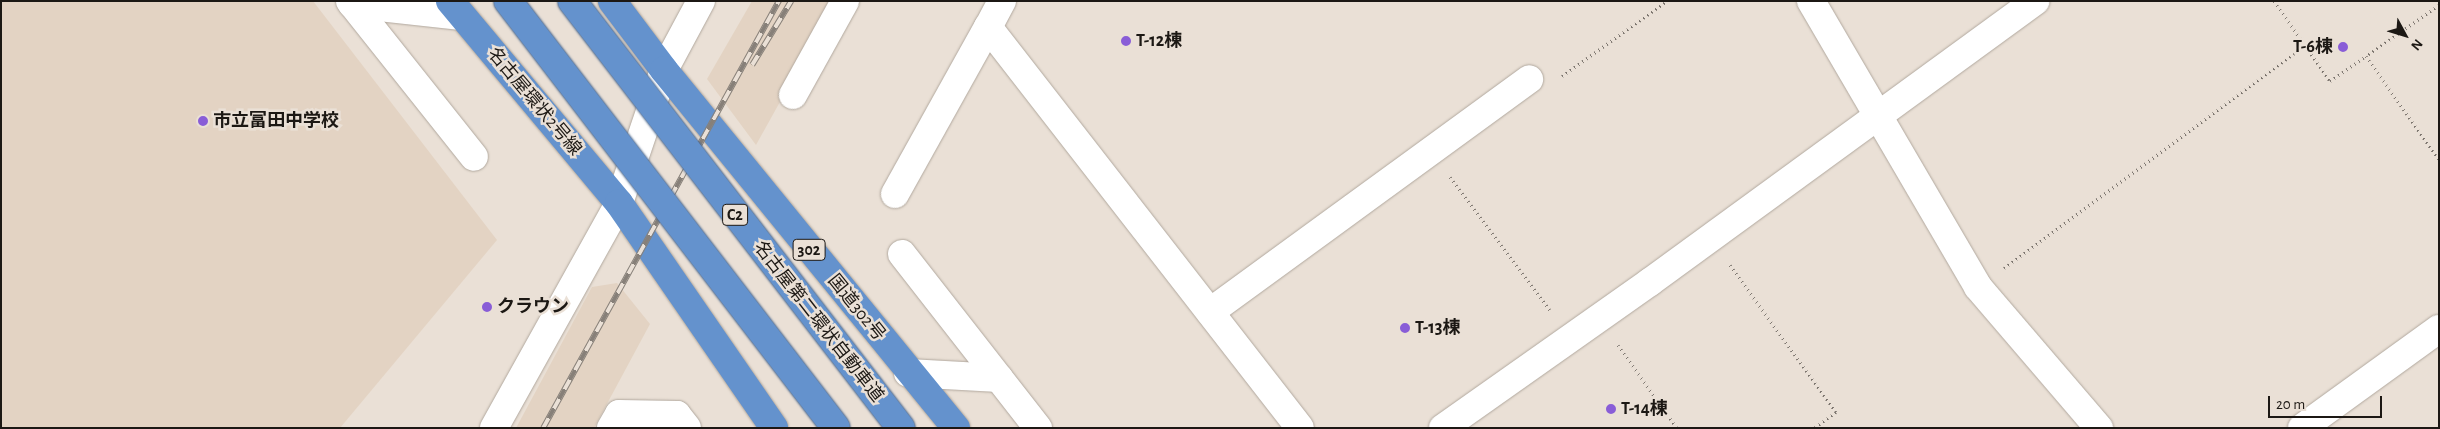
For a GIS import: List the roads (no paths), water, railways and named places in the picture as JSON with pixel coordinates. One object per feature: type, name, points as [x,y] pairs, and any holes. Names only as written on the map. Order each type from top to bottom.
[{"type":"highway","points":[[508,1],[836,428]]},
{"type":"highway","name":"名古屋第二環状自動車道","points":[[572,1],[901,428]]},
{"type":"highway","name":"302","points":[[612,1],[664,70]]},
{"type":"highway","name":"名古屋環状2号線","points":[[455,9],[619,203]]},
{"type":"highway","name":"国道302号","points":[[664,70],[908,372],[956,428]]},
{"type":"highway","points":[[619,203],[774,428]]},
{"type":"street","points":[[494,428],[619,203],[664,70],[701,1]]},
{"type":"street","points":[[793,95],[845,1]]},
{"type":"street","points":[[895,194],[1002,1]]},
{"type":"street","points":[[1811,1],[1978,287],[2100,428]]},
{"type":"street","points":[[1443,428],[1710,238],[2035,1]]},
{"type":"street","points":[[351,3],[455,9]]},
{"type":"street","points":[[351,3],[474,157]]},
{"type":"street","points":[[988,27],[1300,428]]},
{"type":"street","points":[[1210,312],[1529,79]]},
{"type":"street","points":[[902,254],[1038,428]]},
{"type":"street","points":[[2302,428],[2439,329]]},
{"type":"street","points":[[908,372],[999,378]]},
{"type":"street","points":[[611,428],[619,414],[677,415],[687,428]]},
{"type":"railway","points":[[543,428],[779,1]]},
{"type":"railway","points":[[752,65],[791,1]]},
{"type":"place","name":"T-12棟","points":[[1126,41]]},
{"type":"place","name":"T-6棟","points":[[2343,47]]},
{"type":"place","name":"市立富田中学校","points":[[203,121]]},
{"type":"place","name":"クラウン","points":[[487,307]]},
{"type":"place","name":"T-13棟","points":[[1405,328]]},
{"type":"place","name":"T-14棟","points":[[1611,409]]}]
